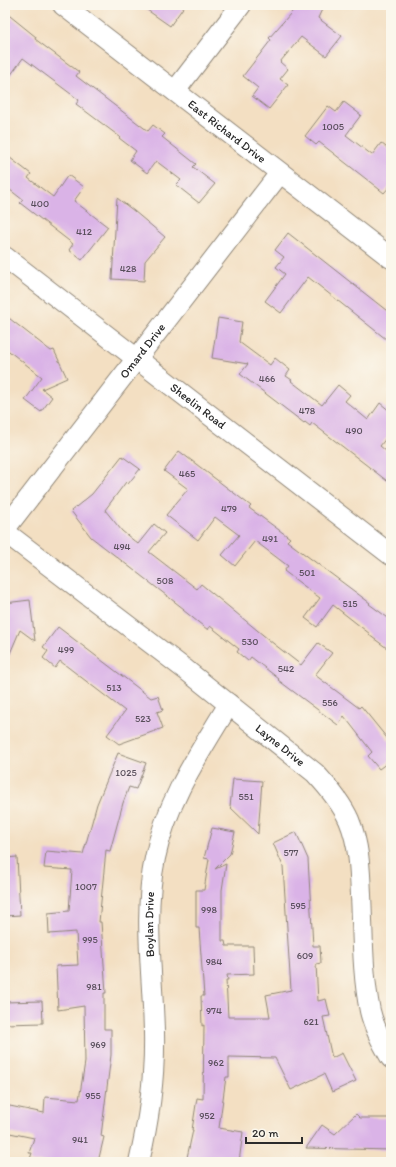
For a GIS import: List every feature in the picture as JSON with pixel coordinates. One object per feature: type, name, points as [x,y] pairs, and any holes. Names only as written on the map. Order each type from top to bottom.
[{"type":"street","name":"East Richard Drive","points":[[63,5],[391,258]]},
{"type":"street","points":[[175,91],[240,5]]},
{"type":"street","name":"Omard Drive","points":[[5,528],[280,173]]},
{"type":"street","name":"Sheelin Road","points":[[5,256],[391,554]]},
{"type":"street","name":"Layne Drive","points":[[5,532],[229,704],[315,773],[330,789],[349,820],[356,844],[360,865],[366,983],[370,1011],[382,1043],[391,1058]]},
{"type":"street","name":"Boylan Drive","points":[[139,1162],[149,1112],[153,1066],[154,1035],[149,913],[150,888],[155,859],[164,825],[177,792],[190,767],[229,704]]},
{"type":"building","points":[[140,5],[185,5],[170,26]]},
{"type":"building","points":[[298,5],[324,5],[318,18],[342,36],[326,56],[301,37],[280,62],[288,69],[280,79],[288,85],[269,109],[252,96],[258,88],[243,76],[271,40],[269,38]]},
{"type":"building","points":[[5,12],[36,37],[35,39],[79,72],[76,76],[148,131],[153,125],[165,134],[162,137],[196,164],[193,167],[215,184],[199,203],[176,185],[181,180],[156,161],[147,173],[130,160],[136,151],[76,104],[79,100],[23,58],[5,83]]},
{"type":"building","points":[[344,102],[361,115],[346,135],[372,155],[381,143],[391,151],[391,185],[384,193],[319,142],[316,145],[305,136],[328,106],[336,112]]},
{"type":"building","points":[[5,154],[31,174],[28,178],[53,197],[68,175],[84,187],[74,201],[108,227],[82,260],[69,250],[73,244],[20,203],[23,200],[5,186]]},
{"type":"building","points":[[117,198],[165,237],[145,261],[144,281],[112,279]]},
{"type":"building","points":[[288,233],[391,314],[391,343],[308,277],[281,313],[265,301],[285,274],[276,267],[284,257],[275,250]]},
{"type":"building","points":[[5,315],[51,351],[54,350],[67,378],[42,389],[52,397],[41,412],[25,400],[42,377],[5,348]]},
{"type":"building","points":[[218,318],[242,322],[239,342],[270,365],[275,358],[290,370],[286,376],[292,380],[291,381],[322,405],[338,385],[350,395],[345,401],[368,420],[380,403],[391,412],[391,432],[380,446],[391,455],[391,484],[312,423],[310,426],[305,422],[304,423],[240,374],[248,364],[212,358]]},
{"type":"building","points":[[179,451],[251,506],[249,508],[290,538],[287,541],[391,620],[391,651],[333,605],[317,627],[305,618],[320,598],[284,571],[288,566],[255,541],[235,566],[222,555],[239,535],[215,517],[198,540],[166,515],[188,489],[164,471]]},
{"type":"building","points":[[122,456],[140,469],[128,484],[126,482],[105,510],[122,531],[138,544],[154,524],[165,533],[149,552],[197,589],[201,584],[301,665],[318,643],[332,653],[315,675],[359,708],[361,706],[391,743],[391,760],[379,769],[368,756],[372,752],[344,716],[338,725],[278,680],[279,679],[251,657],[248,661],[237,652],[239,649],[210,626],[208,630],[183,610],[184,609],[91,537],[71,511],[92,494]]},
{"type":"building","points":[[30,600],[35,641],[20,630],[5,665],[5,603]]},
{"type":"building","points":[[58,627],[151,698],[158,696],[163,710],[157,712],[163,728],[119,744],[107,735],[125,711],[60,661],[55,668],[43,658],[48,651],[43,647]]},
{"type":"building","points":[[118,753],[146,763],[136,789],[129,787],[110,851],[106,850],[99,922],[101,922],[106,993],[104,993],[104,1029],[111,1029],[111,1055],[101,1136],[104,1137],[98,1162],[29,1162],[32,1153],[29,1153],[34,1138],[5,1132],[5,1105],[44,1113],[45,1097],[79,1100],[85,1062],[84,1006],[58,1010],[56,966],[78,965],[76,932],[49,934],[48,913],[69,911],[72,870],[44,868],[46,851],[83,854],[97,804]]},
{"type":"building","points":[[233,779],[262,781],[258,834],[230,807]]},
{"type":"building","points":[[212,828],[235,832],[230,854],[215,869],[226,864],[222,890],[222,941],[225,941],[226,946],[253,946],[254,974],[227,975],[228,1017],[270,1017],[266,995],[291,990],[283,866],[273,843],[296,832],[308,859],[313,946],[320,946],[321,963],[316,964],[318,1001],[326,999],[330,1016],[323,1017],[332,1058],[342,1053],[356,1081],[332,1092],[324,1074],[291,1090],[275,1058],[229,1057],[229,1077],[226,1077],[219,1128],[243,1132],[239,1162],[186,1162],[193,1130],[197,1098],[203,1099],[204,1025],[202,1026],[201,996],[204,996],[199,928],[196,928],[196,890],[204,890],[209,859],[204,858]]},
{"type":"building","points":[[17,857],[20,915],[5,916],[5,858]]},
{"type":"building","points":[[42,1001],[43,1023],[5,1024],[5,1002]]},
{"type":"building","points":[[356,1114],[360,1118],[391,1118],[391,1150],[306,1148],[322,1125],[335,1134]]}]
